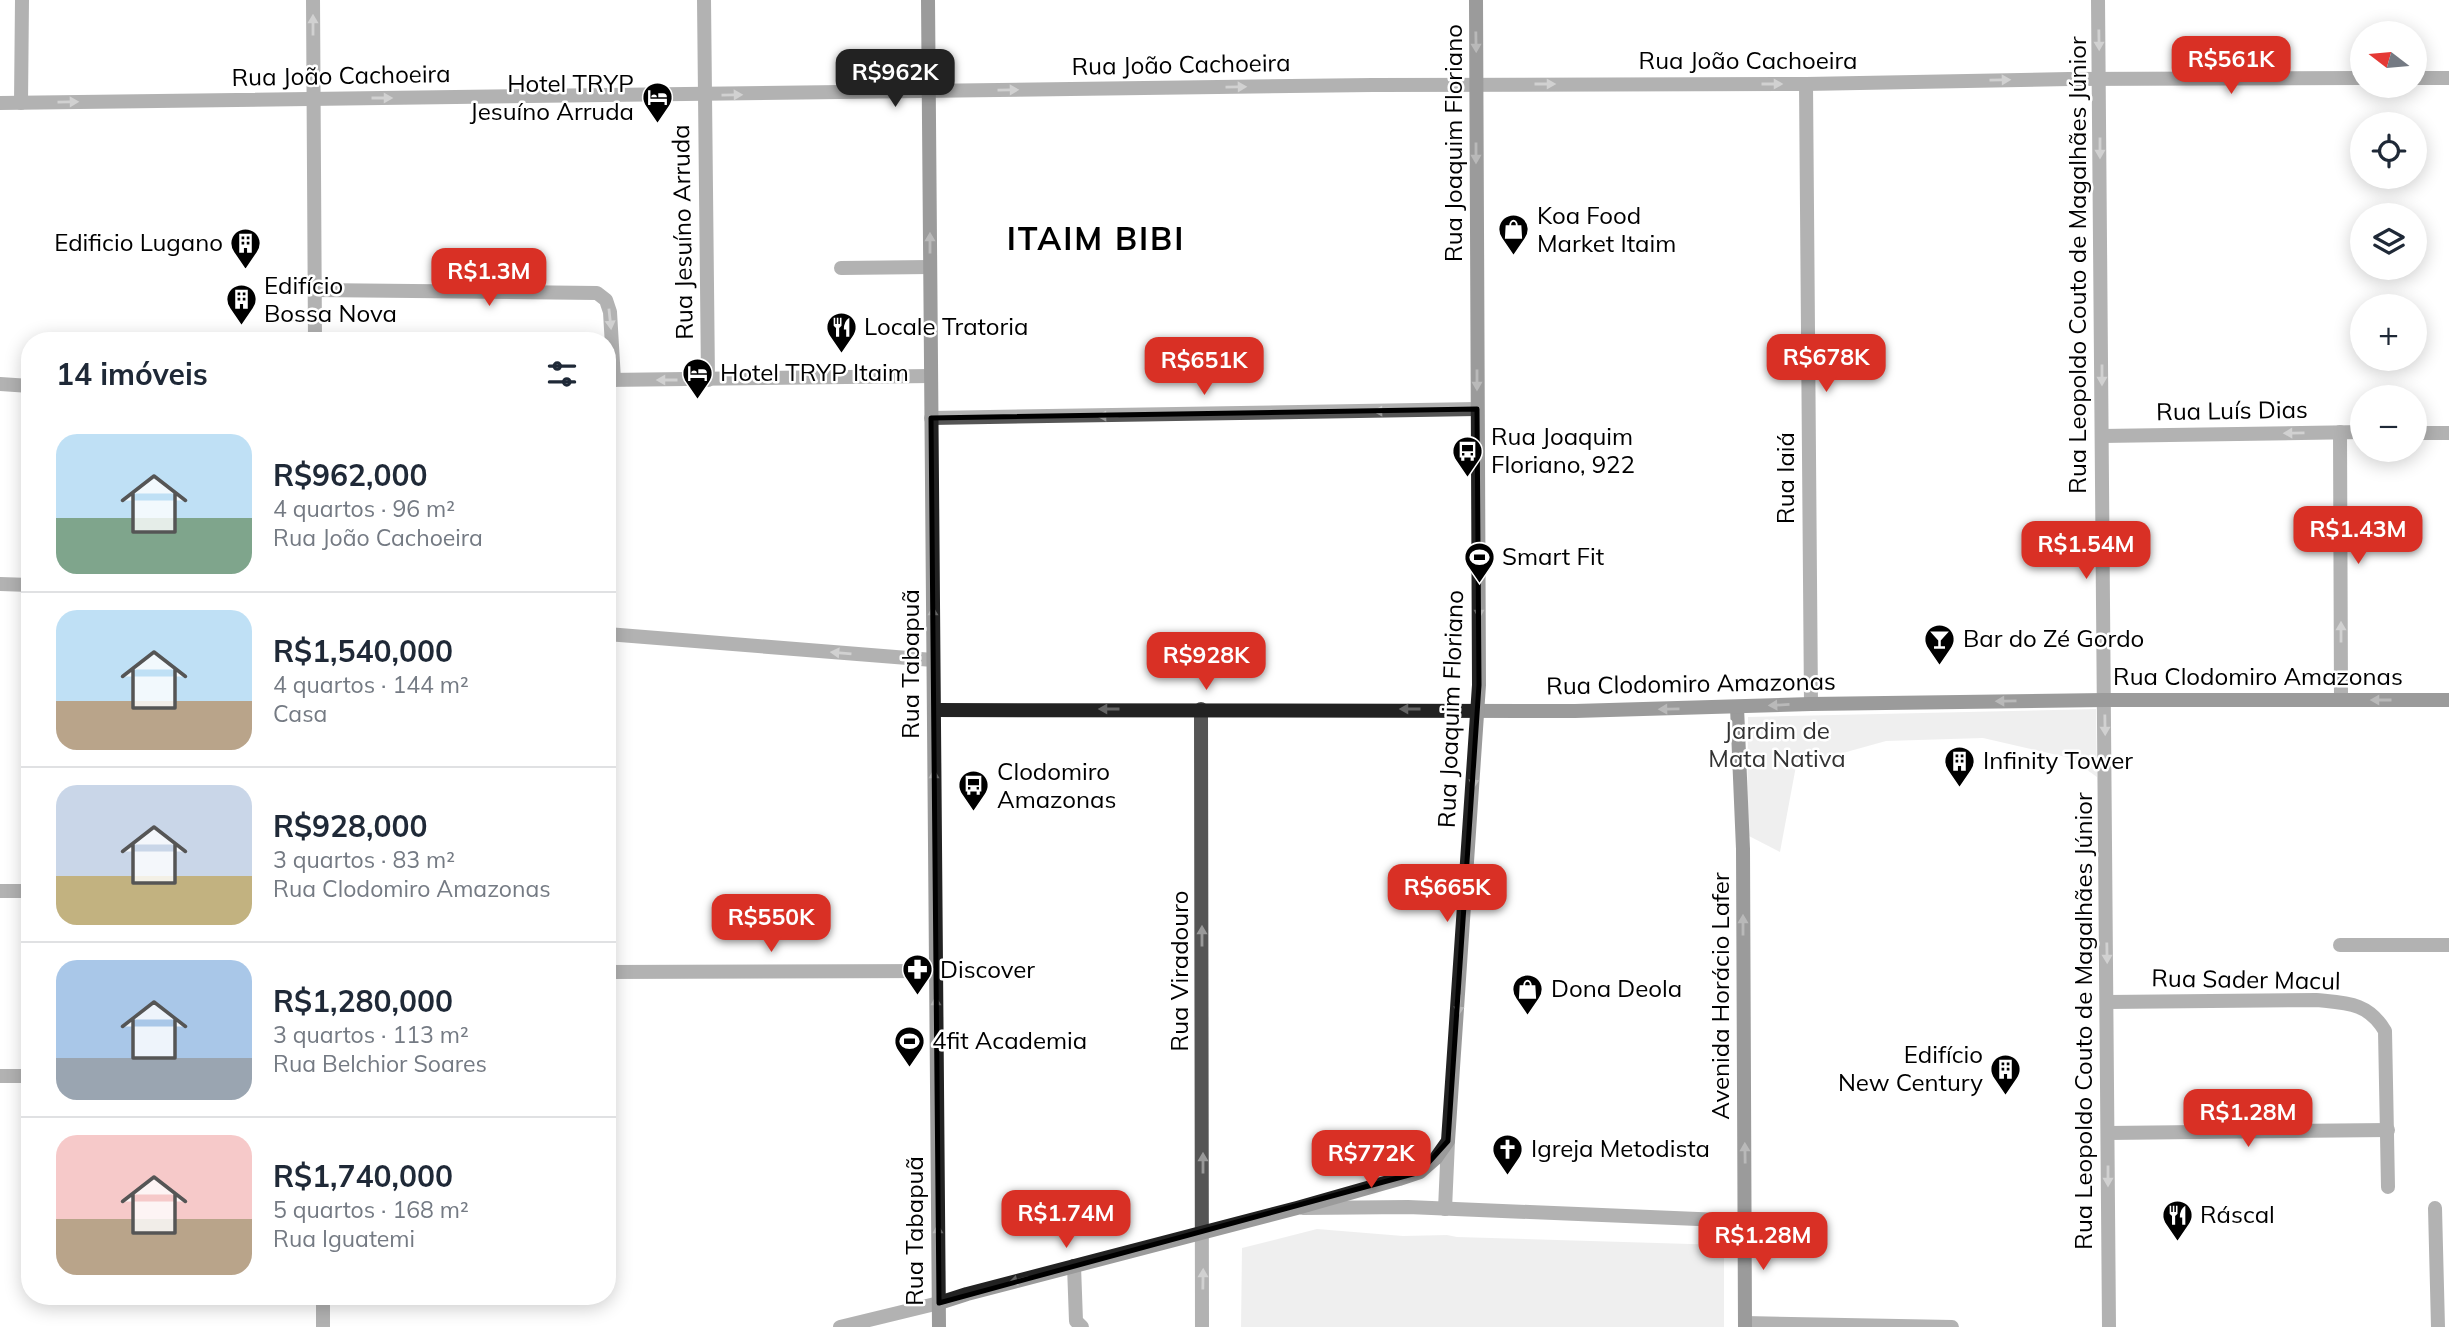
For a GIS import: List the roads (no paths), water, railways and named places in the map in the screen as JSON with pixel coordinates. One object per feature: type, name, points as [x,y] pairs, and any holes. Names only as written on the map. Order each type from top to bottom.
[{"type":"street","points":[[22,0],[22,103]]},
{"type":"street","points":[[313,0],[315,332]]},
{"type":"street","name":"Rua Jesuíno Arruda","points":[[704,0],[708,380]]},
{"type":"street","name":"Rua Tabapuã","points":[[928,0],[939,1327]]},
{"type":"street","name":"Rua Joaquim Floriano","points":[[1445,1209],[1478,710],[1476,0]]},
{"type":"street","name":"Rua Leopoldo Couto de Magalhães Júnior","points":[[2098,0],[2109,1327]]},
{"type":"street","name":"Rua João Cachoeira","points":[[0,103],[1476,85],[2350,78]]},
{"type":"street","points":[[2427,78],[2449,78]]},
{"type":"street","name":"Rua Iaiá","points":[[1806,84],[1811,704]]},
{"type":"street","points":[[842,268],[930,267]]},
{"type":"street","points":[[315,290],[597,293],[607,300],[610,332]]},
{"type":"street","points":[[616,380],[931,376]]},
{"type":"street","points":[[0,384],[21,385]]},
{"type":"street","points":[[931,418],[1477,409]]},
{"type":"street","points":[[2340,432],[2341,700]]},
{"type":"street","name":"Rua Luís Dias","points":[[2102,436],[2350,432]]},
{"type":"street","points":[[2427,433],[2449,433]]},
{"type":"street","points":[[0,584],[21,585]]},
{"type":"street","points":[[616,635],[933,660]]},
{"type":"street","name":"Rua Clodomiro Amazonas","points":[[934,710],[1575,711],[2104,700],[2449,700]]},
{"type":"street","name":"Avenida Horácio Lafer","points":[[1737,707],[1743,849],[1745,1325]]},
{"type":"street","name":"Rua Viradouro","points":[[1201,709],[1204,1232],[1202,1327]]},
{"type":"street","points":[[0,891],[21,891]]},
{"type":"street","points":[[2340,945],[2449,945]]},
{"type":"street","points":[[616,972],[936,971]]},
{"type":"street","name":"Rua Sader Macul","points":[[2108,1002],[2316,1000],[2348,1003],[2364,1008],[2378,1019],[2385,1031],[2388,1187]]},
{"type":"street","points":[[0,1076],[21,1076]]},
{"type":"street","points":[[2108,1133],[2388,1130]]},
{"type":"street","points":[[840,1327],[1297,1208],[1420,1172],[1436,1158],[1448,1140]]},
{"type":"street","points":[[1297,1208],[1445,1209],[1746,1221]]},
{"type":"street","points":[[2435,1208],[2438,1327]]},
{"type":"street","points":[[1074,1265],[1076,1321],[1082,1327]]},
{"type":"street","points":[[323,1305],[323,1327]]},
{"type":"street","points":[[1745,1325],[1952,1327]]},
{"type":"place","name":"Hotel TRYP Jesuíno Arruda","points":[[657,125]]},
{"type":"place","name":"Koa Food Market Itaim","points":[[1514,257]]},
{"type":"place","name":"Edificio Lugano","points":[[246,270]]},
{"type":"place","name":"Edifício Bossa Nova","points":[[241,327]]},
{"type":"place","name":"Locale Tratoria","points":[[841,354]]},
{"type":"place","name":"Hotel TRYP Itaim","points":[[697,400]]},
{"type":"place","name":"Rua Joaquim Floriano, 922","points":[[1468,478]]},
{"type":"place","name":"Smart Fit","points":[[1479,584]]},
{"type":"place","name":"Bar do Zé Gordo","points":[[1940,666]]},
{"type":"place","name":"Infinity Tower","points":[[1960,788]]},
{"type":"place","name":"Clodomiro Amazonas","points":[[974,813]]},
{"type":"place","name":"Discover","points":[[917,997]]},
{"type":"place","name":"Dona Deola","points":[[1528,1016]]},
{"type":"place","name":"4fit Academia","points":[[909,1068]]},
{"type":"place","name":"Edifício New Century","points":[[2006,1096]]},
{"type":"place","name":"Igreja Metodista","points":[[1508,1176]]},
{"type":"place","name":"Ráscal","points":[[2177,1242]]},
{"type":"district","name":"ITAIM BIBI","points":[[1096,239]]},
{"type":"park label","name":"Jardim de Mata Nativa","points":[[1777,745]]}]
